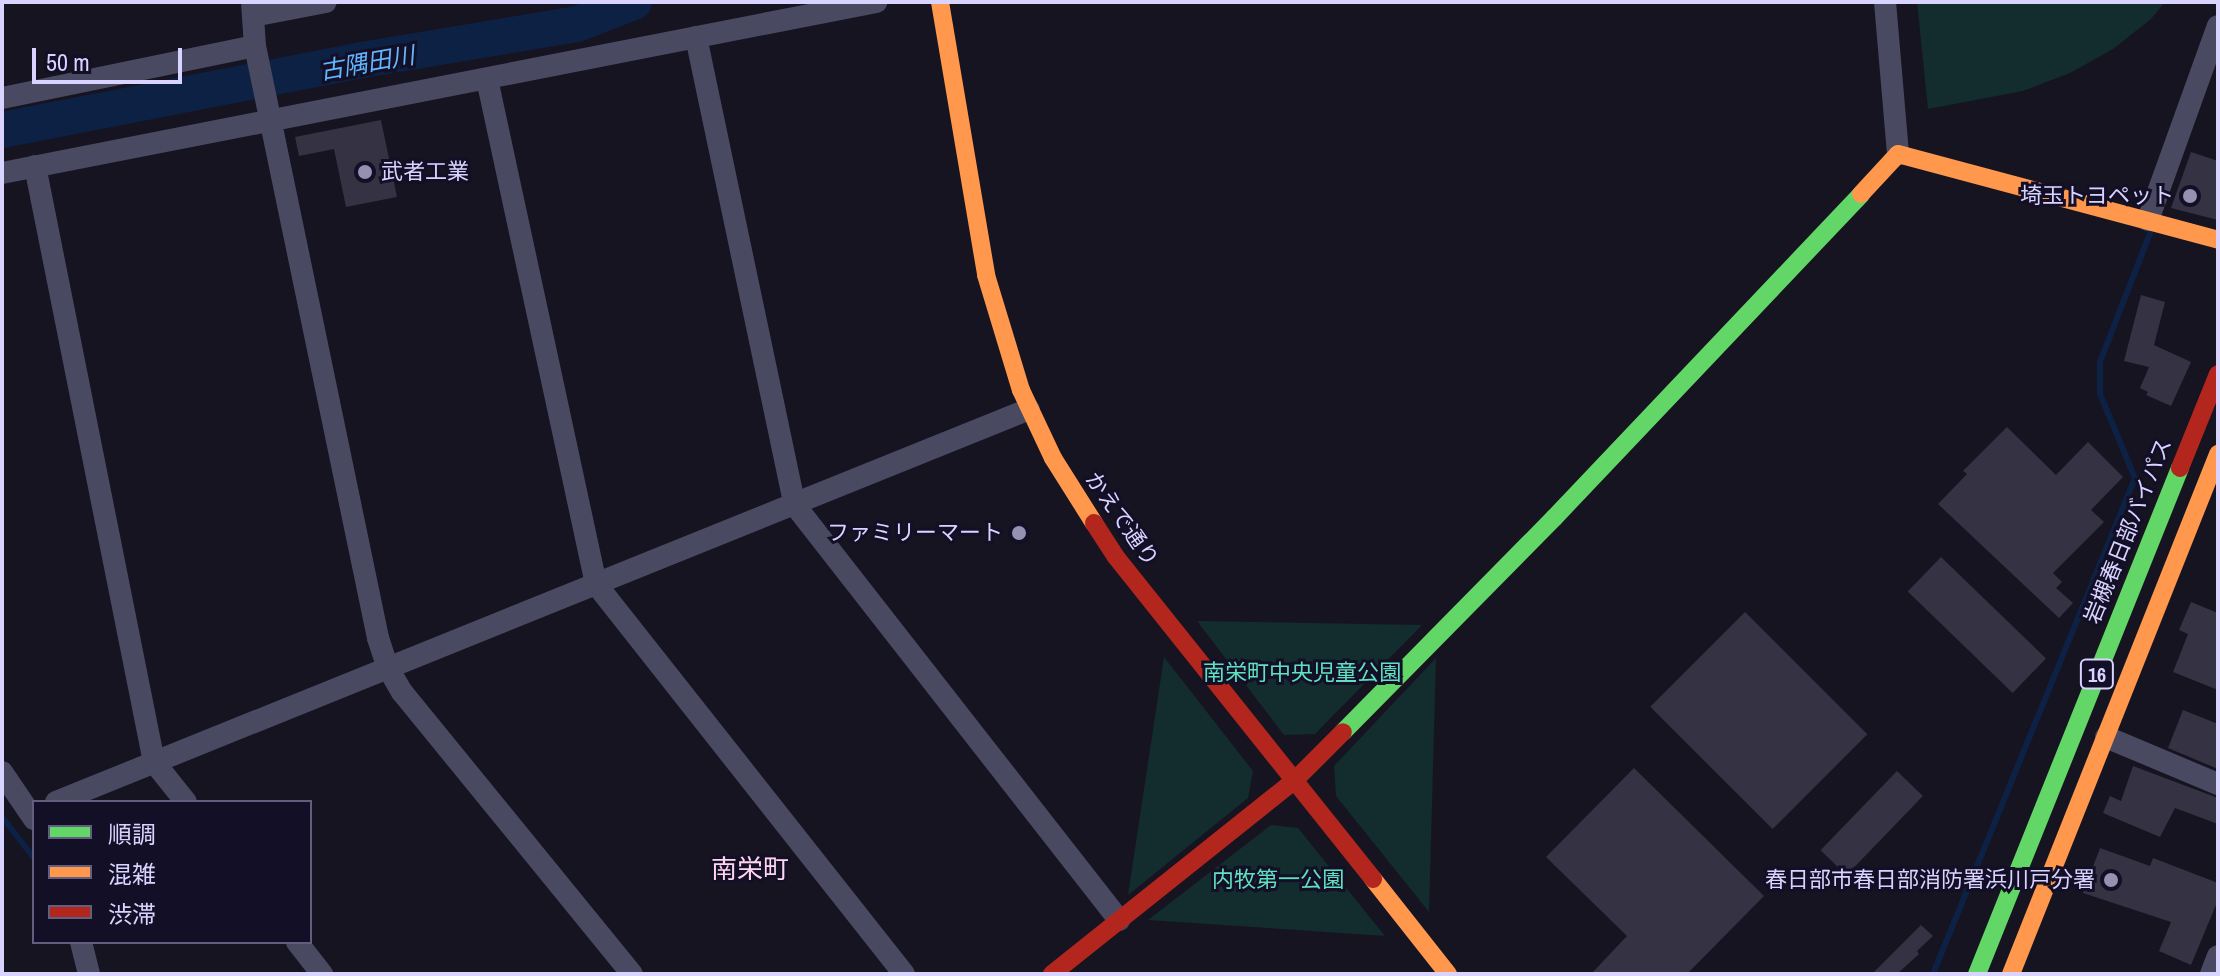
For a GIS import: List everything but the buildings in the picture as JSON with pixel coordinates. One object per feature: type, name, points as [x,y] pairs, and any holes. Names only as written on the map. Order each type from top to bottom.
[{"type":"main road","name":"かえで通り","points":[[940,2],[986,275],[1006,346],[1029,409],[1074,494],[1116,557],[1448,974]]},
{"type":"main road","points":[[1052,974],[1294,781],[1554,518],[1898,154],[2218,240]]},
{"type":"main road","name":"岩槻春日部バイパス","points":[[1977,974],[2218,374]]},
{"type":"main road","name":"16","points":[[2011,974],[2218,454]]},
{"type":"street","points":[[326,2],[252,9],[255,46],[378,638],[388,668],[402,692],[632,974]]},
{"type":"street","points":[[2,173],[270,111],[487,79],[876,2]]},
{"type":"street","points":[[1885,2],[1898,154]]},
{"type":"street","points":[[2148,220],[2218,26]]},
{"type":"street","points":[[696,37],[794,504],[1119,920]]},
{"type":"street","points":[[2,98],[255,46]]},
{"type":"street","points":[[487,79],[596,584],[904,974]]},
{"type":"street","points":[[35,166],[154,762],[184,800]]},
{"type":"street","points":[[61,800],[1029,409]]},
{"type":"street","points":[[2106,737],[2218,784]]},
{"type":"street","points":[[2,772],[32,813]]},
{"type":"street","points":[[82,944],[89,974]]},
{"type":"street","points":[[299,944],[322,974]]},
{"type":"street","points":[[2211,974],[2218,956]]},
{"type":"green space","points":[[1917,2],[2165,2],[2151,19],[2113,49],[2070,73],[2023,91],[1928,109]]},
{"type":"green space","name":"南栄町中央児童公園","points":[[1197,621],[1422,625],[1315,734],[1284,735]]},
{"type":"green space","points":[[1164,657],[1253,771],[1248,798],[1128,895]]},
{"type":"green space","name":"南栄町中央児童公園","points":[[1436,658],[1429,912],[1336,796],[1334,766]]},
{"type":"green space","name":"内牧第一公園","points":[[1271,825],[1298,828],[1385,936],[1148,920]]},
{"type":"waterway","name":"古隅田川","points":[[2,130],[362,60],[577,24],[634,2]]},
{"type":"waterway","points":[[1933,974],[2135,478],[2100,394],[2100,362],[2150,233]]},
{"type":"waterway","points":[[2,817],[32,855]]},
{"type":"traffic: fast","points":[[1343,732],[1554,518],[1861,194]]},
{"type":"traffic: fast","points":[[1977,974],[2180,468]]},
{"type":"traffic: slow","points":[[940,2],[986,275],[1021,390],[1053,458],[1094,523]]},
{"type":"traffic: slow","points":[[1861,194],[1898,154],[2218,240]]},
{"type":"traffic: slow","points":[[2011,974],[2218,454]]},
{"type":"traffic: slow","points":[[1373,879],[1448,974]]},
{"type":"traffic: jam","points":[[2180,468],[2218,374]]},
{"type":"traffic: jam","points":[[1094,523],[1116,557],[1373,879]]},
{"type":"traffic: jam","points":[[1052,974],[1294,781],[1343,732]]},
{"type":"place","name":"武者工業","points":[[365,172]]},
{"type":"place","name":"埼玉トヨペット","points":[[2190,196]]},
{"type":"place","name":"ファミリーマート","points":[[1019,533]]},
{"type":"place","name":"春日部市春日部消防署浜川戸分署","points":[[2111,880]]},
{"type":"district","name":"南栄町","points":[[750,869]]}]
